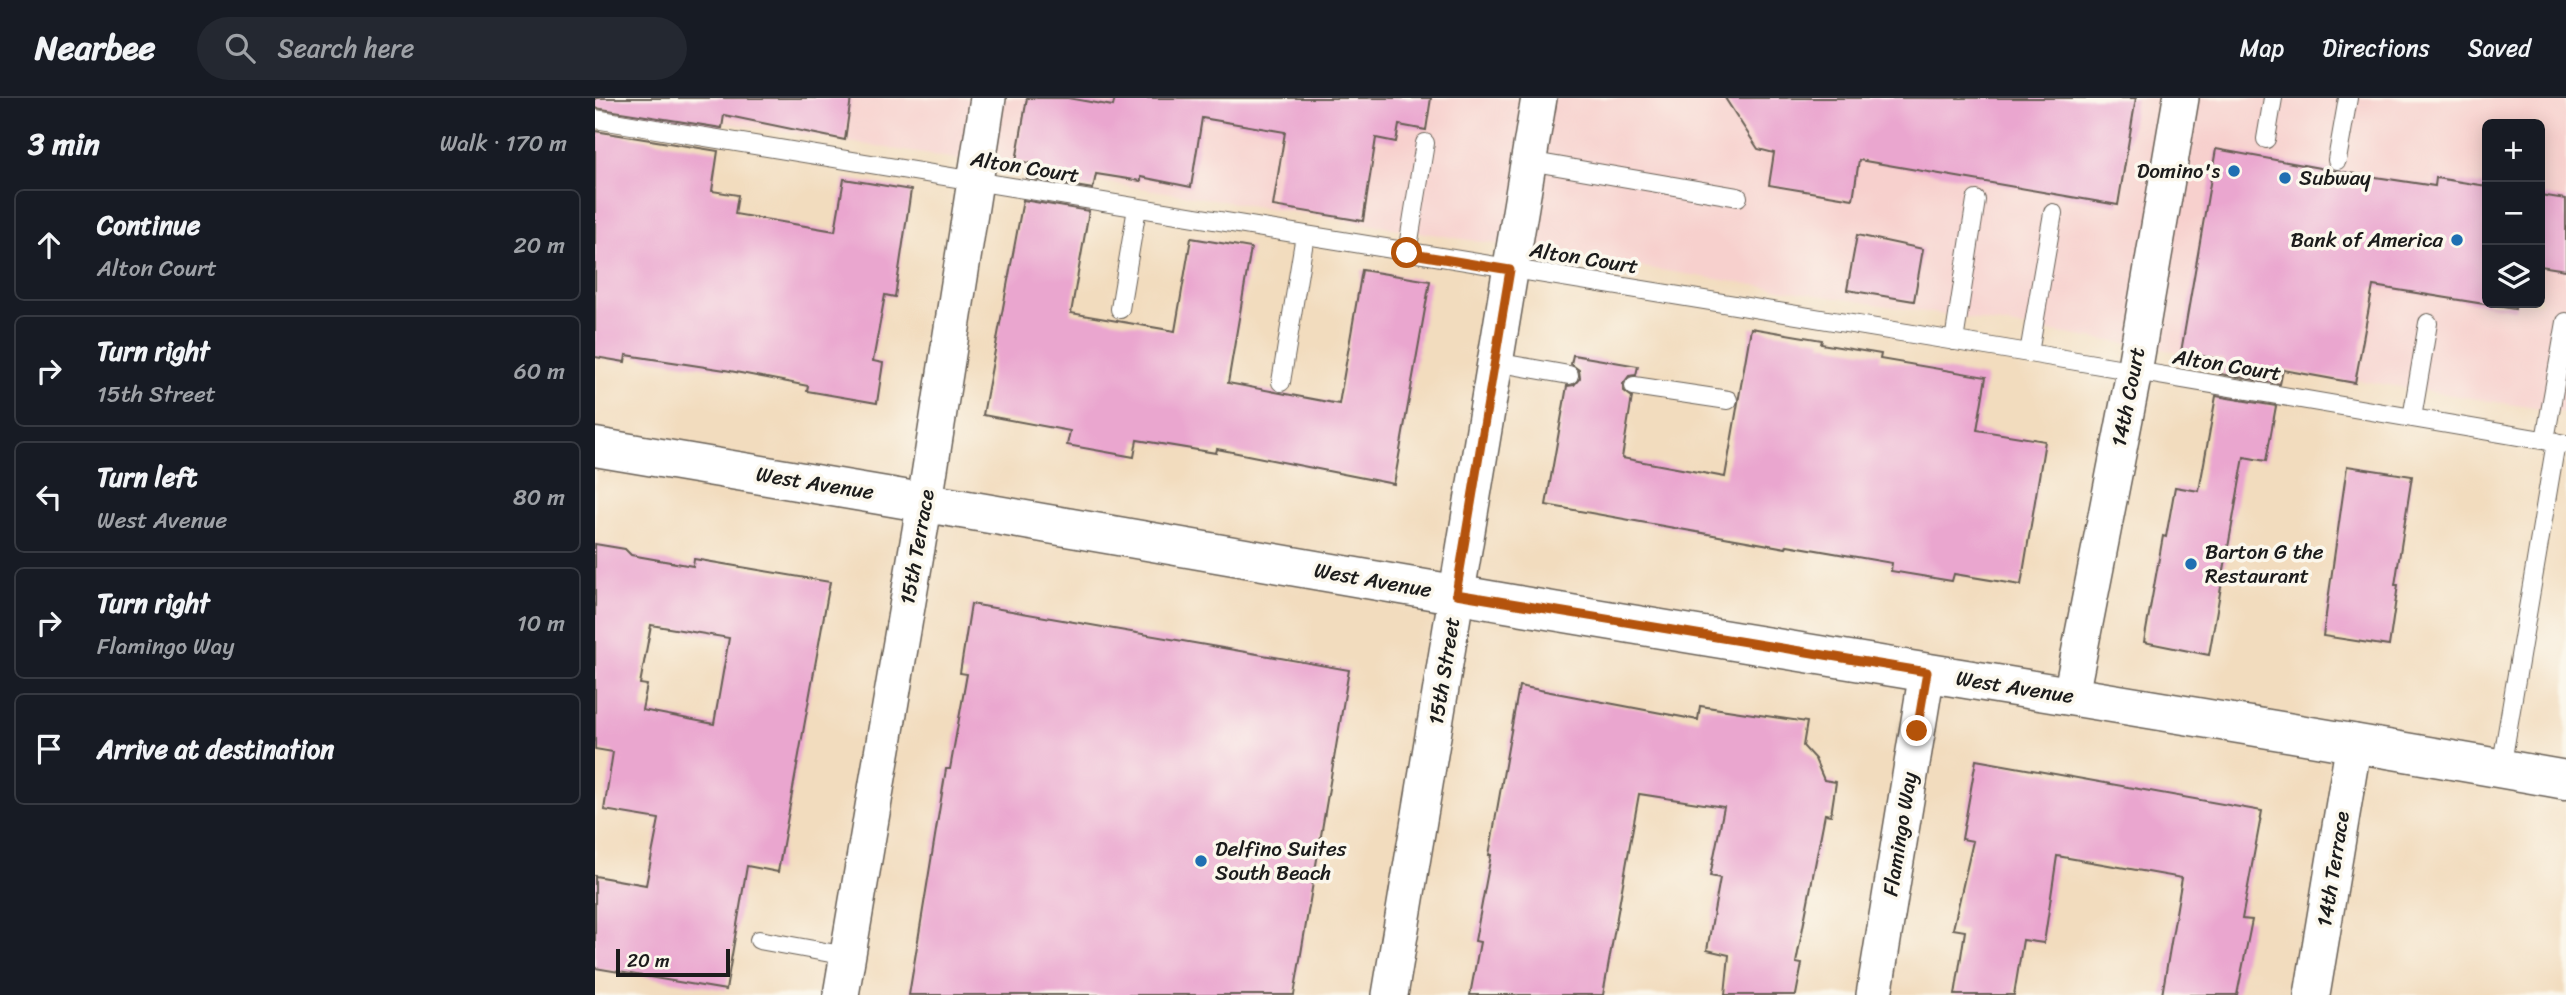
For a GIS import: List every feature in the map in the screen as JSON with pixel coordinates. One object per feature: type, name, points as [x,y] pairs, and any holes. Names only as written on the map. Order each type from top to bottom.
[{"type":"street","name":"15th Terrace","points":[[841,995],[925,501],[988,98]]},
{"type":"street","name":"15th Street","points":[[1390,995],[1539,98]]},
{"type":"street","name":"14th Court","points":[[2071,695],[2134,372],[2181,98]]},
{"type":"street","name":"West Avenue","points":[[595,447],[925,501],[1456,594],[2354,742],[2566,780]]},
{"type":"street","name":"Flamingo Way","points":[[1874,995],[1927,672]]},
{"type":"street","name":"14th Terrace","points":[[2312,995],[2354,742]]},
{"type":"lane","points":[[2266,139],[2273,98]]},
{"type":"lane","points":[[2337,160],[2348,98]]},
{"type":"lane","name":"Alton Court","points":[[595,119],[2029,353],[2556,442]]},
{"type":"lane","points":[[1407,253],[1425,143]]},
{"type":"lane","points":[[1528,161],[1738,197]]},
{"type":"lane","points":[[1954,341],[1976,200]]},
{"type":"lane","points":[[1120,309],[1137,208]]},
{"type":"lane","points":[[2029,353],[2053,212]]},
{"type":"lane","points":[[1281,382],[1305,235]]},
{"type":"lane","points":[[2501,769],[2556,442],[2566,322]]},
{"type":"lane","points":[[2411,418],[2428,323]]},
{"type":"lane","points":[[1495,362],[1569,375]]},
{"type":"lane","points":[[1634,386],[1728,400]]},
{"type":"lane","points":[[759,940],[847,956]]},
{"type":"shaded area","points":[[595,98],[2566,98],[2566,413],[595,102]]},
{"type":"building","points":[[595,98],[851,98],[845,140],[724,115],[722,128],[595,108]]},
{"type":"building","points":[[1027,98],[1068,98],[1113,106],[1115,98],[1431,98],[1426,130],[1399,125],[1396,142],[1376,138],[1363,221],[1273,206],[1285,132],[1202,118],[1191,187],[1141,177],[1141,181],[1096,174],[1093,189],[1027,178],[1030,163],[1016,161]]},
{"type":"building","points":[[1725,98],[2136,98],[2118,205],[1859,160],[1853,199],[1769,185],[1774,153],[1758,149]]},
{"type":"building","points":[[595,131],[718,151],[712,191],[738,195],[735,214],[835,231],[844,179],[911,190],[895,297],[885,295],[873,361],[883,363],[877,403],[807,391],[808,386],[725,370],[626,355],[625,362],[595,357]]},
{"type":"building","points":[[2216,149],[2435,186],[2436,178],[2482,185],[2482,304],[2373,286],[2355,383],[2283,370],[2280,384],[2220,374],[2223,360],[2181,352]]},
{"type":"building","points":[[2545,196],[2566,199],[2566,270],[2545,267]]},
{"type":"building","points":[[1023,200],[1089,211],[1071,313],[1175,331],[1191,238],[1251,248],[1228,383],[1339,404],[1362,270],[1430,281],[1394,484],[1217,449],[1216,453],[1137,440],[1134,457],[1067,445],[1070,431],[983,415]]},
{"type":"building","points":[[1857,235],[1923,249],[1914,301],[1847,290]]},
{"type":"building","points":[[1751,328],[1822,340],[1821,344],[1881,354],[1880,359],[1986,377],[1977,430],[2045,441],[2021,585],[1954,574],[1952,581],[1891,571],[1892,563],[1787,545],[1786,548],[1546,505],[1567,386],[1574,385],[1580,378],[1579,370],[1571,364],[1573,355],[1638,366],[1636,375],[1629,376],[1623,384],[1624,391],[1632,397],[1622,458],[1725,477]]},
{"type":"building","points":[[2216,396],[2276,406],[2266,461],[2244,457],[2209,655],[2144,642],[2163,536],[2166,537],[2175,487],[2199,491]]},
{"type":"building","points":[[2347,466],[2412,476],[2395,585],[2398,585],[2389,646],[2323,636]]},
{"type":"building","points":[[595,544],[625,549],[631,555],[693,566],[694,559],[830,582],[778,872],[747,866],[726,990],[595,968],[595,876],[646,885],[659,819],[604,810],[613,752],[595,749]],"holes":[[[651,625],[729,638],[714,724],[642,710],[647,685],[640,684]]]},
{"type":"building","points":[[971,604],[1349,670],[1294,995],[909,995],[946,769],[950,769],[967,674],[960,673]]},
{"type":"building","points":[[1519,686],[1698,720],[1700,706],[1807,722],[1803,746],[1815,759],[1824,780],[1836,782],[1831,815],[1825,814],[1796,963],[1802,964],[1796,995],[1725,995],[1729,955],[1707,950],[1720,878],[1710,876],[1724,807],[1639,794],[1603,995],[1470,995],[1480,942],[1475,941]]},
{"type":"building","points":[[1976,760],[2262,811],[2242,919],[2252,920],[2237,995],[2162,995],[2182,878],[2057,856],[2044,943],[2023,940],[2014,995],[1955,995],[1965,931],[1953,929],[1973,841],[1962,839]]},
{"type":"place","name":"Domino's","points":[[2234,171]]},
{"type":"place","name":"Subway","points":[[2285,178]]},
{"type":"place","name":"Bank of America","points":[[2457,240]]},
{"type":"place","name":"Barton G the Restaurant","points":[[2191,564]]},
{"type":"place","name":"Delfino Suites South Beach","points":[[1201,861]]},
{"type":"route","points":[[1407,253],[1510,270],[1456,594],[1927,672],[1917,731]]}]
